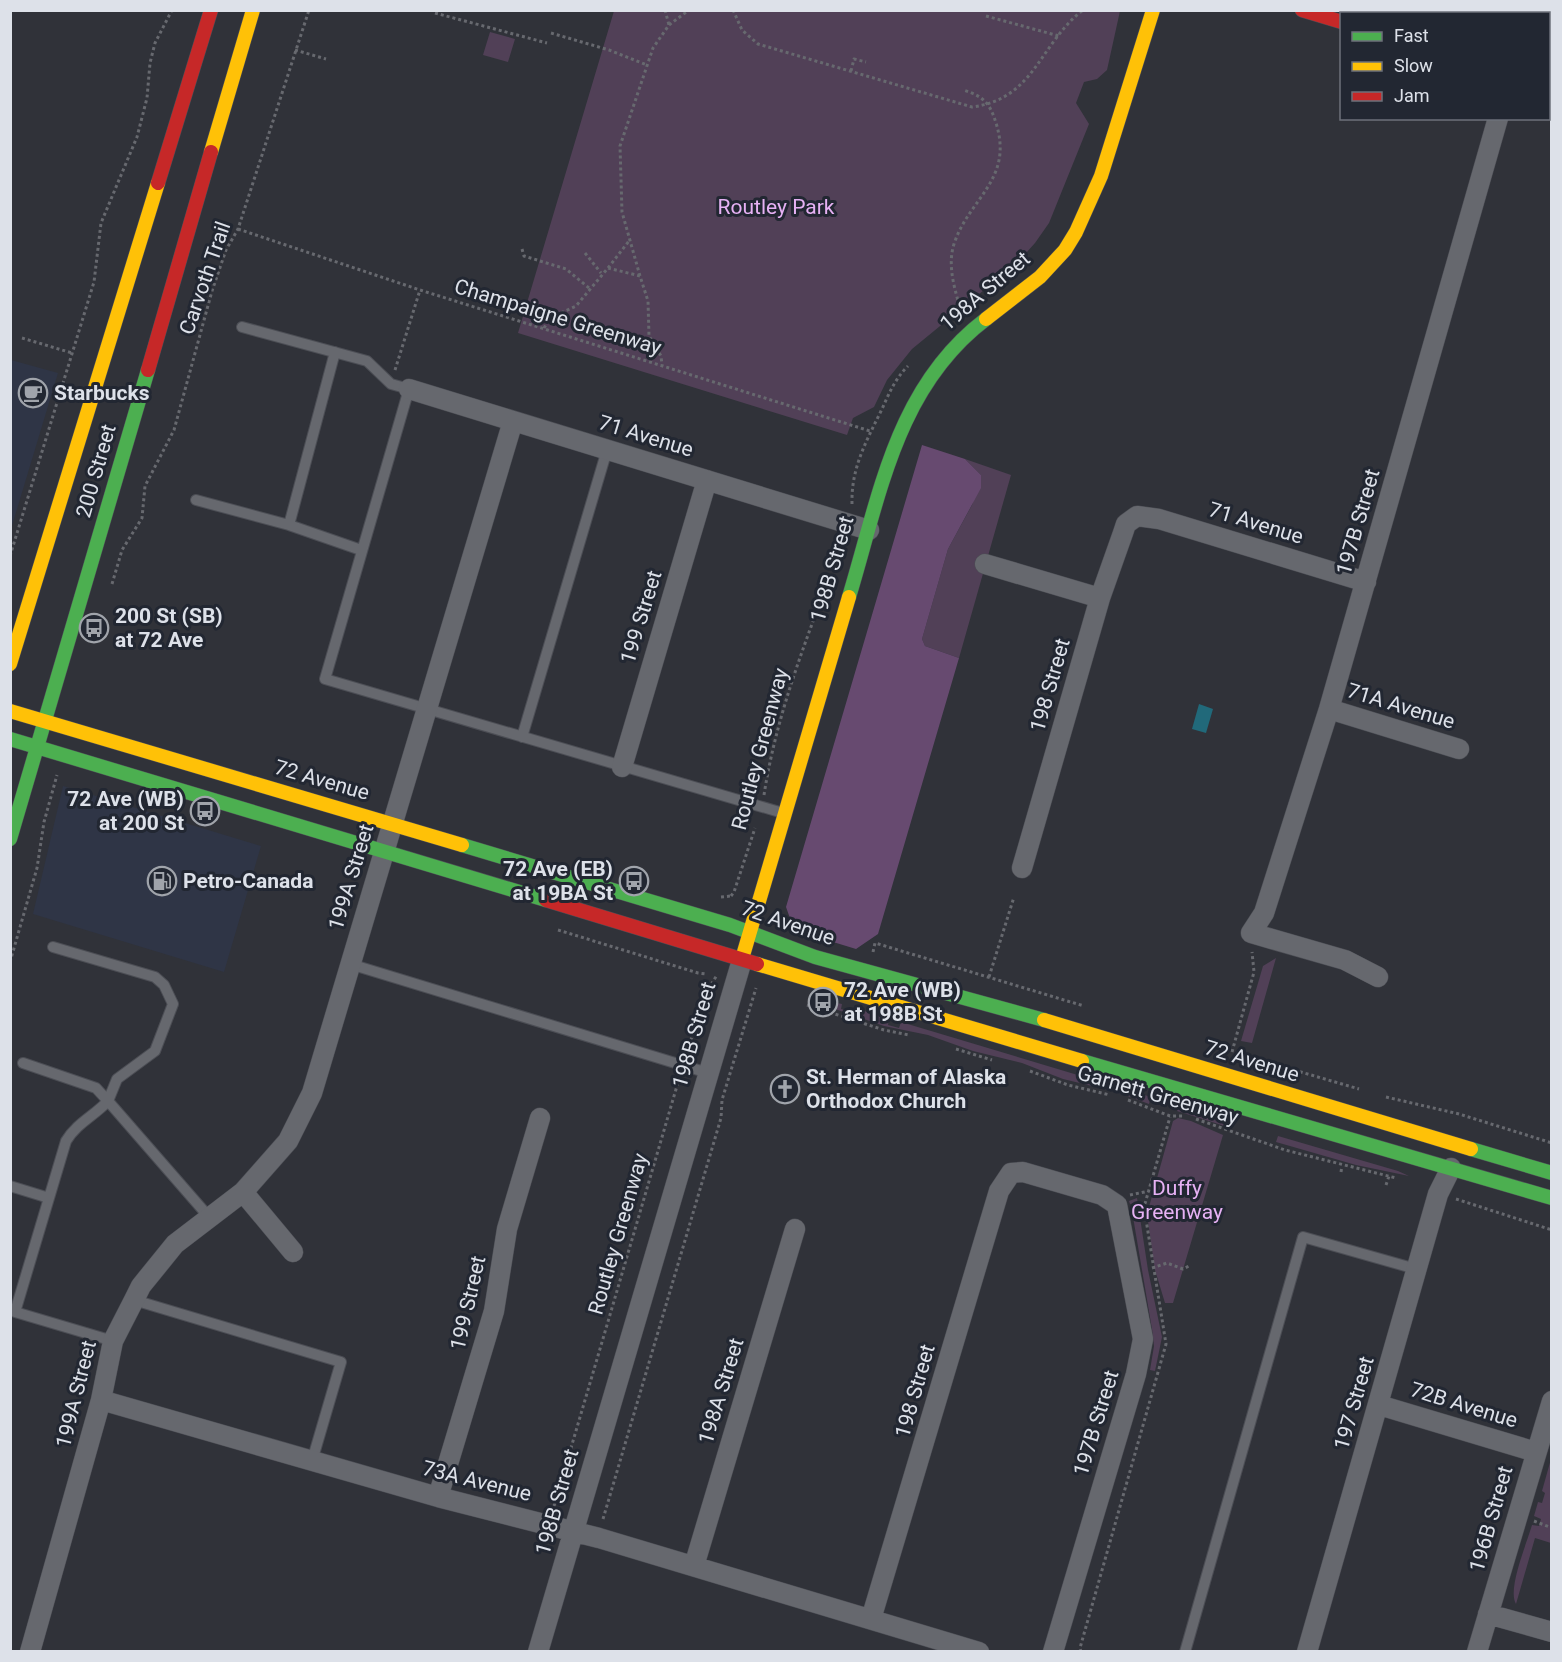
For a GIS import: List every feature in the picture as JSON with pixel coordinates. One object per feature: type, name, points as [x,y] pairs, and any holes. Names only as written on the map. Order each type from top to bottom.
[{"type":"main road","name":"200 Street","points":[[10,664],[211,10]]},
{"type":"main road","name":"200 Street","points":[[10,839],[253,10]]},
{"type":"main road","name":"198A Street","points":[[898,433],[917,393],[942,360],[974,329],[1044,275],[1080,226],[1098,186],[1153,10]]},
{"type":"main road","points":[[1302,10],[1340,22]]},
{"type":"main road","name":"198B Street","points":[[742,960],[898,433]]},
{"type":"main road","name":"72 Avenue","points":[[10,711],[730,925],[750,934],[866,972],[960,995],[1551,1173]]},
{"type":"main road","points":[[10,740],[742,960],[1551,1198]]},
{"type":"main road","points":[[1451,1168],[1466,1159],[1551,1183]]},
{"type":"street","name":"197B Street","points":[[1378,977],[1345,960],[1251,933],[1264,913],[1329,709],[1497,120]]},
{"type":"street","name":"71 Avenue","points":[[400,386],[869,530]]},
{"type":"street","name":"199A Street","points":[[30,1652],[101,1400],[113,1341],[141,1286],[175,1244],[243,1192],[288,1141],[312,1094],[513,421]]},
{"type":"street","name":"199 Street","points":[[622,767],[707,480]]},
{"type":"street","name":"71 Avenue","points":[[1131,519],[1137,516],[1159,519],[1366,582]]},
{"type":"street","name":"198 Street","points":[[1022,868],[1101,598],[1123,533],[1131,519]]},
{"type":"street","points":[[986,564],[1101,598]]},
{"type":"street","name":"71A Avenue","points":[[1329,709],[1459,749]]},
{"type":"street","name":"198B Street","points":[[538,1652],[742,960]]},
{"type":"street","name":"199 Street","points":[[438,1497],[494,1311],[507,1229],[540,1118]]},
{"type":"street","name":"197 Street","points":[[1307,1652],[1438,1194],[1451,1168]]},
{"type":"street","name":"198 Street","points":[[871,1620],[996,1201],[1007,1177],[1017,1172],[1032,1174],[1122,1200]]},
{"type":"street","points":[[243,1192],[294,1252]]},
{"type":"street","name":"197B Street","points":[[1053,1652],[1143,1345],[1122,1200]]},
{"type":"street","name":"198A Street","points":[[694,1566],[795,1229]]},
{"type":"street","name":"73A Avenue","points":[[101,1400],[438,1497],[574,1531],[979,1652]]},
{"type":"street","name":"196B Street","points":[[1477,1652],[1551,1401]]},
{"type":"street","name":"72B Avenue","points":[[1379,1405],[1536,1452]]},
{"type":"street","points":[[1488,1614],[1551,1632]]},
{"type":"lane","points":[[242,327],[367,361],[400,386],[362,550],[325,679],[786,814]]},
{"type":"lane","points":[[289,525],[335,352]]},
{"type":"lane","points":[[522,737],[607,450]]},
{"type":"lane","points":[[196,500],[289,525],[362,550]]},
{"type":"lane","points":[[53,947],[154,977],[164,985],[173,1004],[155,1051],[117,1079],[108,1101],[94,1116],[76,1125],[66,1141],[13,1311],[113,1341]]},
{"type":"lane","points":[[350,964],[708,1073]]},
{"type":"lane","points":[[23,1063],[96,1088],[209,1217]]},
{"type":"lane","points":[[10,1186],[49,1198]]},
{"type":"lane","points":[[1185,1652],[1303,1237],[1416,1269]]},
{"type":"lane","points":[[134,1300],[340,1362],[312,1461]]},
{"type":"path","points":[[10,556],[94,282],[101,223],[137,137],[147,98],[150,63],[155,43],[172,10]]},
{"type":"path","name":"Carvoth Trail","points":[[122,550],[142,518],[145,486],[174,430],[212,291],[226,250],[238,229],[309,10]]},
{"type":"path","points":[[665,10],[669,25]]},
{"type":"path","points":[[663,366],[661,356],[649,336],[648,301],[622,212],[620,146],[653,48],[669,25],[689,10]]},
{"type":"path","points":[[733,10],[742,30],[758,44],[972,107],[989,105],[1005,99],[1024,84],[1059,36],[1083,10]]},
{"type":"path","points":[[435,13],[547,43]]},
{"type":"path","points":[[986,16],[1059,36]]},
{"type":"path","points":[[551,33],[609,50],[647,65]]},
{"type":"path","points":[[295,50],[326,59]]},
{"type":"path","points":[[851,71],[854,58],[866,62]]},
{"type":"path","points":[[963,90],[981,96],[989,105],[999,132],[998,166],[994,179],[961,228],[952,253],[953,281],[960,314],[970,306]]},
{"type":"path","name":"Champaigne Greenway","points":[[238,229],[420,290],[870,431]]},
{"type":"path","points":[[544,328],[550,318],[576,306],[629,240]]},
{"type":"path","points":[[522,249],[524,256],[566,269],[589,288]]},
{"type":"path","points":[[585,254],[601,273]]},
{"type":"path","points":[[608,268],[640,276]]},
{"type":"path","points":[[400,386],[420,290]]},
{"type":"path","points":[[22,338],[72,353]]},
{"type":"path","points":[[852,506],[851,483],[857,460],[891,387],[908,366]]},
{"type":"path","name":"Routley Greenway","points":[[731,896],[762,807],[770,755],[787,694],[833,567]]},
{"type":"path","points":[[10,962],[37,868],[44,822],[57,775]]},
{"type":"path","points":[[989,977],[1014,897]]},
{"type":"path","points":[[870,960],[875,943],[1089,1008]]},
{"type":"path","points":[[1232,1052],[1254,972],[1253,966]]},
{"type":"path","name":"Routley Greenway","points":[[554,1506],[683,1066],[706,993],[717,974]]},
{"type":"path","points":[[603,1519],[722,1118],[722,1100],[757,986],[766,989]]},
{"type":"path","points":[[798,1001],[884,1030],[916,1036]]},
{"type":"path","points":[[953,1048],[995,1061]]},
{"type":"path","points":[[1223,1049],[1243,1055]]},
{"type":"path","name":"Garnett Greenway","points":[[1022,1068],[1068,1085],[1114,1095]]},
{"type":"path","points":[[1288,1068],[1363,1090]]},
{"type":"path","points":[[1382,1096],[1459,1114],[1551,1143]]},
{"type":"path","name":"Garnett Greenway","points":[[1120,1097],[1170,1116],[1192,1118],[1218,1129],[1250,1136],[1342,1166],[1397,1178]]},
{"type":"path","points":[[1341,1172],[1342,1166]]},
{"type":"path","points":[[1386,1185],[1389,1176]]},
{"type":"path","points":[[1122,1200],[1149,1191]]},
{"type":"path","points":[[1438,1194],[1551,1230]]},
{"type":"path","points":[[1152,1268],[1167,1263],[1183,1269],[1189,1266]]},
{"type":"shaded area","points":[[10,360],[58,373],[11,529]]},
{"type":"shaded area","points":[[922,445],[965,459],[981,475],[981,488],[948,549],[922,639],[925,646],[959,658],[878,934],[856,949],[820,938],[792,924],[786,907]]},
{"type":"shaded area","points":[[63,786],[261,846],[224,972],[33,914]]},
{"type":"green space","name":"Routley Park","points":[[614,10],[1120,11],[1107,70],[1097,79],[1084,82],[1076,103],[1089,124],[1049,223],[1017,263],[912,349],[887,380],[874,407],[853,418],[847,435],[518,333]]},
{"type":"green space","points":[[490,32],[515,39],[508,62],[483,55]]},
{"type":"green space","points":[[965,459],[1011,475],[959,658],[925,646],[922,639],[948,549],[972,505],[981,475]]},
{"type":"green space","points":[[1276,958],[1252,1043],[1241,1041],[1263,966]]},
{"type":"green space","points":[[837,1003],[842,1004],[841,1009],[853,1012],[855,1008],[889,1019],[888,1025],[899,1028],[901,1022],[1151,1097],[1149,1104],[1117,1092],[1063,1079],[1022,1063],[973,1051],[928,1035],[884,1026],[835,1009]]},
{"type":"green space","points":[[1178,1106],[1221,1118],[1220,1122],[1232,1125],[1231,1128],[1177,1111]]},
{"type":"green space","name":"Duffy Greenway","points":[[1178,1118],[1223,1135],[1173,1303],[1165,1303],[1155,1270],[1147,1214],[1173,1121]]},
{"type":"green space","points":[[1278,1136],[1409,1176],[1356,1165],[1276,1142]]},
{"type":"green space","points":[[1137,1198],[1148,1270],[1162,1337],[1155,1371],[1150,1370],[1154,1346],[1132,1211],[1136,1209],[1136,1203],[1130,1204],[1129,1201]]},
{"type":"green space","points":[[1551,1459],[1551,1543],[1535,1538],[1516,1604],[1514,1588],[1516,1577],[1532,1525],[1539,1526],[1541,1519],[1534,1516],[1538,1502],[1542,1503],[1545,1493],[1542,1491]]},
{"type":"water","points":[[1199,704],[1213,709],[1206,733],[1192,729]]},
{"type":"traffic: fast","points":[[849,597],[882,482],[911,410],[931,377],[956,346],[986,319]]},
{"type":"traffic: fast","points":[[10,839],[148,370]]},
{"type":"traffic: fast","points":[[10,739],[546,900]]},
{"type":"traffic: fast","points":[[462,845],[730,925],[815,957],[1044,1020]]},
{"type":"traffic: fast","points":[[1082,1061],[1552,1198]]},
{"type":"traffic: fast","points":[[1471,1149],[1552,1173]]},
{"type":"traffic: slow","points":[[211,152],[253,10]]},
{"type":"traffic: slow","points":[[986,319],[1040,277],[1065,250],[1076,232],[1101,176],[1153,10]]},
{"type":"traffic: slow","points":[[10,664],[158,183]]},
{"type":"traffic: slow","points":[[744,952],[849,597]]},
{"type":"traffic: slow","points":[[10,711],[462,845]]},
{"type":"traffic: slow","points":[[757,964],[1082,1061]]},
{"type":"traffic: slow","points":[[1044,1020],[1471,1149]]},
{"type":"traffic: jam","points":[[158,183],[211,10]]},
{"type":"traffic: jam","points":[[1302,10],[1340,21]]},
{"type":"traffic: jam","points":[[148,370],[211,152]]},
{"type":"traffic: jam","points":[[546,900],[757,964]]},
{"type":"place","name":"Starbucks","points":[[33,393]]},
{"type":"place","name":"200 St (SB) at 72 Ave","points":[[94,628]]},
{"type":"place","name":"72 Ave (WB) at 200 St","points":[[205,811]]},
{"type":"place","name":"Petro-Canada","points":[[162,881]]},
{"type":"place","name":"72 Ave (EB) at 19BA St","points":[[634,881]]},
{"type":"place","name":"72 Ave (WB) at 198B St","points":[[823,1002]]},
{"type":"place","name":"St. Herman of Alaska Orthodox Church","points":[[785,1089]]}]
